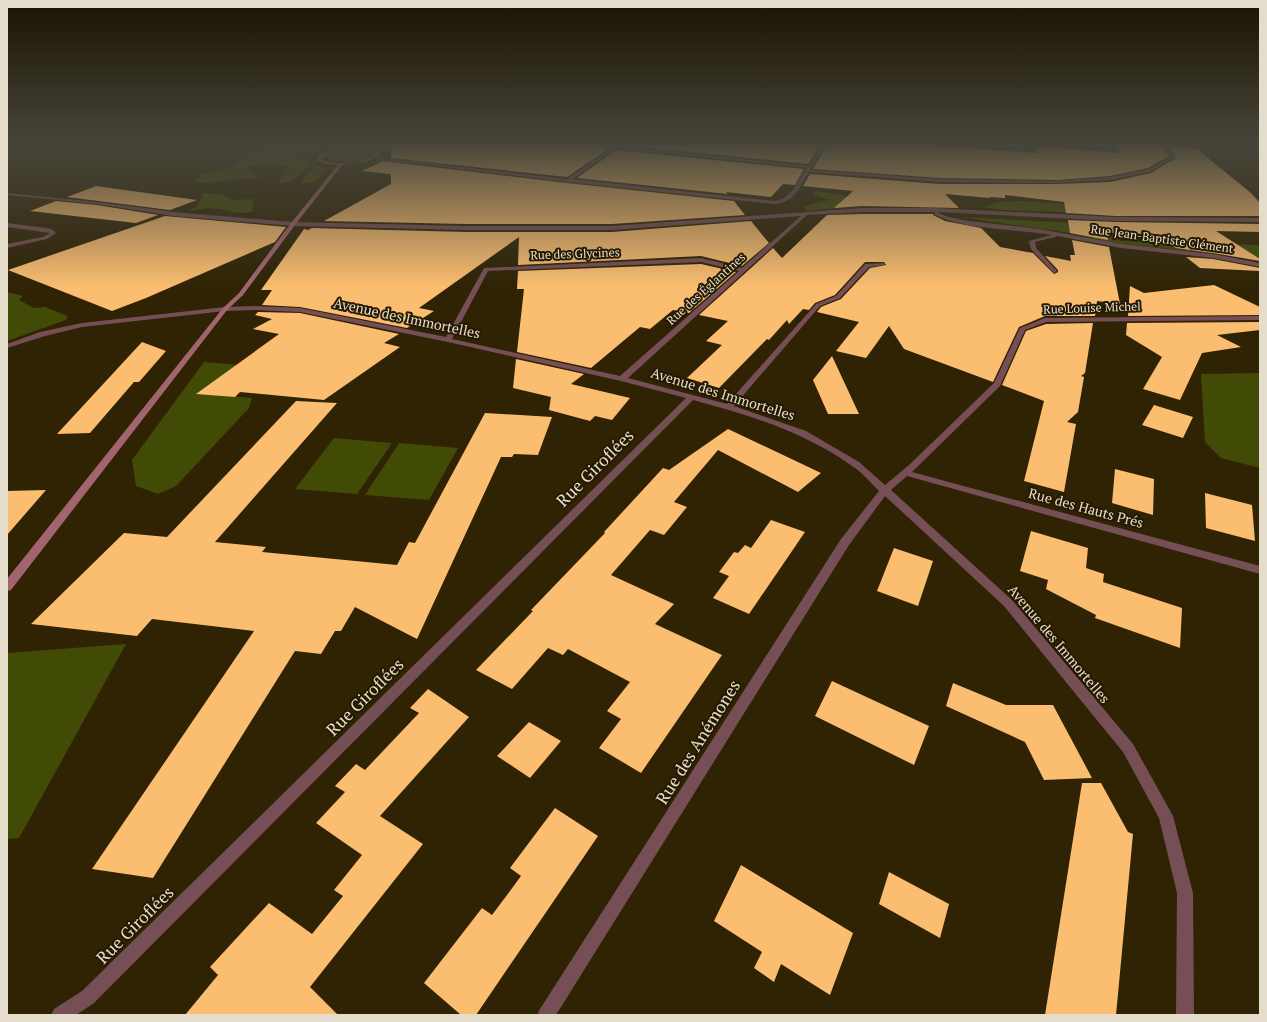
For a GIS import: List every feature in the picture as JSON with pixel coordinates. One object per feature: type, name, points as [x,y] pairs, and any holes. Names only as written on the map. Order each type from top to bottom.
[{"type":"street","points":[[7,587],[224,310],[241,294],[318,193]]},
{"type":"street","points":[[680,193],[780,203],[788,199],[794,193]]},
{"type":"street","points":[[7,194],[97,203],[174,214],[293,224],[459,228],[612,228],[862,210],[933,210],[1116,219],[1260,220]]},
{"type":"street","points":[[780,203],[781,217]]},
{"type":"street","name":"Rue Jean-Baptiste Clément","points":[[933,210],[943,217],[969,223],[1061,234],[1121,246],[1213,256],[1260,265]]},
{"type":"street","name":"Rue des Églantines","points":[[622,379],[805,215]]},
{"type":"street","points":[[7,225],[52,231],[52,233],[44,238],[7,246]]},
{"type":"street","name":"Rue Jean-Baptiste Clément","points":[[1054,271],[1033,248],[1032,242],[1061,234]]},
{"type":"street","name":"Rue des Glycines","points":[[448,340],[486,269],[701,260],[744,270]]},
{"type":"street","points":[[729,407],[818,305],[838,298],[867,265],[882,264]]},
{"type":"street","name":"Avenue des Immortelles","points":[[7,346],[43,334],[82,325],[224,310],[255,308],[300,310],[448,340],[622,379],[729,407],[803,433],[856,464],[1008,603],[1128,748],[1166,816],[1185,893],[1185,1015]]},
{"type":"street","name":"Rue Louise Michel","points":[[884,491],[905,473],[997,384],[1022,329],[1045,320],[1260,318]]},
{"type":"street","name":"Rue Giroflées","points":[[60,1015],[88,997],[691,398]]},
{"type":"street","name":"Rue des Hauts Prés","points":[[905,473],[1260,570]]},
{"type":"street","name":"Rue des Anémones","points":[[546,1015],[845,542],[884,491]]},
{"type":"green space","points":[[203,193],[222,194],[232,200],[253,199],[253,211],[239,213],[212,208],[188,211],[198,206]]},
{"type":"green space","points":[[815,193],[827,193],[842,195],[853,201],[849,207],[807,211],[804,206],[830,200],[813,195]]},
{"type":"green space","points":[[1022,201],[1095,206],[1093,213],[1002,210],[984,207],[997,202]]},
{"type":"green space","points":[[959,217],[1095,224],[1120,241],[1260,245],[1260,260],[1231,255],[1112,243],[1070,233]]},
{"type":"green space","points":[[7,292],[23,296],[19,300],[34,308],[45,307],[68,316],[66,320],[7,341]]},
{"type":"green space","points":[[204,362],[239,365],[202,394],[252,398],[249,408],[176,486],[158,494],[136,486],[132,460]]},
{"type":"green space","points":[[1260,373],[1260,468],[1221,458],[1205,442],[1201,374]]},
{"type":"green space","points":[[334,438],[392,443],[357,494],[295,489]]},
{"type":"green space","points":[[399,443],[458,448],[429,500],[365,495]]},
{"type":"green space","points":[[126,644],[19,838],[7,839],[7,653]]},
{"type":"building","points":[[78,193],[144,193],[197,200],[170,210],[67,197]]},
{"type":"building","points":[[375,193],[657,193],[734,201],[745,215],[612,224],[466,224],[324,221]]},
{"type":"building","points":[[732,193],[775,193],[771,197]]},
{"type":"building","points":[[851,193],[1251,193],[1260,203],[1260,216],[1116,216],[1066,213],[1064,202],[1005,195],[1005,198],[990,198],[945,194],[959,208],[862,206],[834,208]]},
{"type":"building","points":[[56,201],[97,205],[158,215],[136,223],[30,211]]},
{"type":"building","points":[[933,214],[945,221],[981,228],[1000,247],[1033,253],[1054,274],[1058,272],[1058,270],[1045,256],[1071,261],[1070,255],[1075,255],[1072,240],[1109,247],[1120,304],[1097,301],[1095,316],[1045,316],[1019,327],[993,382],[904,349],[889,326],[866,358],[836,351],[859,322],[817,312],[821,307],[841,299],[870,268],[886,265],[884,262],[865,262],[835,295],[815,303],[809,310],[803,309],[789,324],[787,320],[769,340],[767,339],[719,388],[687,378],[722,345],[706,341],[728,321],[699,315],[773,248],[782,258],[827,215]]},
{"type":"building","points":[[165,216],[286,227],[275,242],[146,298],[112,311],[8,270]]},
{"type":"building","points":[[1068,220],[1260,224],[1260,232],[1216,231],[1260,259],[1260,261],[1176,248],[1158,234],[1107,233],[1108,240],[1070,233]]},
{"type":"building","points":[[751,221],[769,243],[742,266],[701,256],[518,265],[519,237],[419,308],[434,311],[407,328],[300,307],[262,305],[272,290],[261,290],[304,229],[466,232],[612,232]]},
{"type":"building","points":[[1186,257],[1213,259],[1260,268],[1260,271],[1200,268]]},
{"type":"building","points":[[701,264],[736,272],[689,313],[673,310],[650,329],[640,327],[591,368],[517,352],[524,289],[517,289],[518,271]]},
{"type":"building","points":[[1214,285],[1260,307],[1260,315],[1128,316],[1130,286],[1144,293]]},
{"type":"building","points":[[258,312],[300,313],[399,334],[384,343],[400,347],[324,400],[240,392],[235,397],[196,394],[279,334],[253,329],[272,319],[255,315]]},
{"type":"building","points":[[1260,322],[1260,330],[1217,335],[1241,347],[1202,353],[1180,400],[1143,389],[1162,357],[1126,335],[1127,323]]},
{"type":"building","points":[[1093,323],[1085,373],[1081,376],[1084,377],[1078,412],[1067,422],[1076,424],[1064,492],[1024,481],[1044,401],[1002,385],[1026,331],[1046,324]]},
{"type":"building","points":[[142,342],[166,351],[139,382],[134,382],[90,433],[57,434]]},
{"type":"building","points":[[832,356],[859,414],[828,414],[813,380]]},
{"type":"building","points":[[516,359],[584,374],[571,384],[630,398],[612,420],[595,416],[590,421],[549,410],[551,397],[513,388]]},
{"type":"building","points":[[296,401],[337,403],[215,542],[266,547],[262,552],[397,565],[409,542],[415,543],[485,413],[552,417],[538,455],[514,454],[512,457],[501,457],[417,639],[355,607],[341,631],[335,631],[321,654],[295,651],[153,878],[92,869],[254,631],[152,619],[137,636],[31,624],[124,533],[167,537]]},
{"type":"building","points":[[1154,405],[1193,417],[1183,438],[1142,425]]},
{"type":"building","points":[[728,429],[821,473],[798,492],[718,450],[674,502],[687,507],[664,535],[650,530],[611,575],[674,604],[655,624],[722,655],[641,773],[599,748],[621,719],[607,711],[630,682],[568,649],[563,655],[548,648],[512,689],[476,670],[533,611],[531,610],[605,533],[604,532],[663,468],[669,470]]},
{"type":"building","points":[[1115,469],[1154,479],[1153,515],[1112,503]]},
{"type":"building","points":[[46,490],[7,535],[7,491]]},
{"type":"building","points":[[1205,493],[1252,505],[1255,541],[1206,528]]},
{"type":"building","points":[[771,520],[805,532],[749,614],[713,598],[729,576],[719,572],[734,552],[738,553],[745,545],[751,548]]},
{"type":"building","points":[[1031,531],[1088,548],[1086,568],[1104,574],[1103,582],[1182,608],[1180,648],[1095,618],[1096,615],[1046,589],[1048,580],[1020,571]]},
{"type":"building","points":[[894,548],[933,561],[918,606],[877,591]]},
{"type":"building","points":[[832,681],[929,726],[914,765],[815,716]]},
{"type":"building","points":[[953,683],[1006,705],[1053,705],[1092,778],[1044,780],[1025,742],[946,706]]},
{"type":"building","points":[[428,689],[469,717],[380,816],[423,844],[310,987],[338,1015],[185,1015],[218,975],[210,967],[269,903],[312,934],[343,896],[334,890],[362,855],[316,823],[345,792],[335,786],[356,764],[365,770],[419,713],[410,708]]},
{"type":"building","points":[[529,722],[561,741],[530,778],[497,756]]},
{"type":"building","points":[[1082,783],[1101,783],[1128,832],[1133,834],[1116,1015],[1045,1015]]},
{"type":"building","points":[[555,808],[598,836],[476,1015],[461,1015],[424,983],[482,908],[492,915],[507,895],[521,876],[510,868]]},
{"type":"building","points":[[741,865],[853,933],[830,995],[781,964],[774,982],[754,968],[762,952],[714,921]]},
{"type":"building","points":[[889,872],[949,904],[940,938],[879,904]]}]
